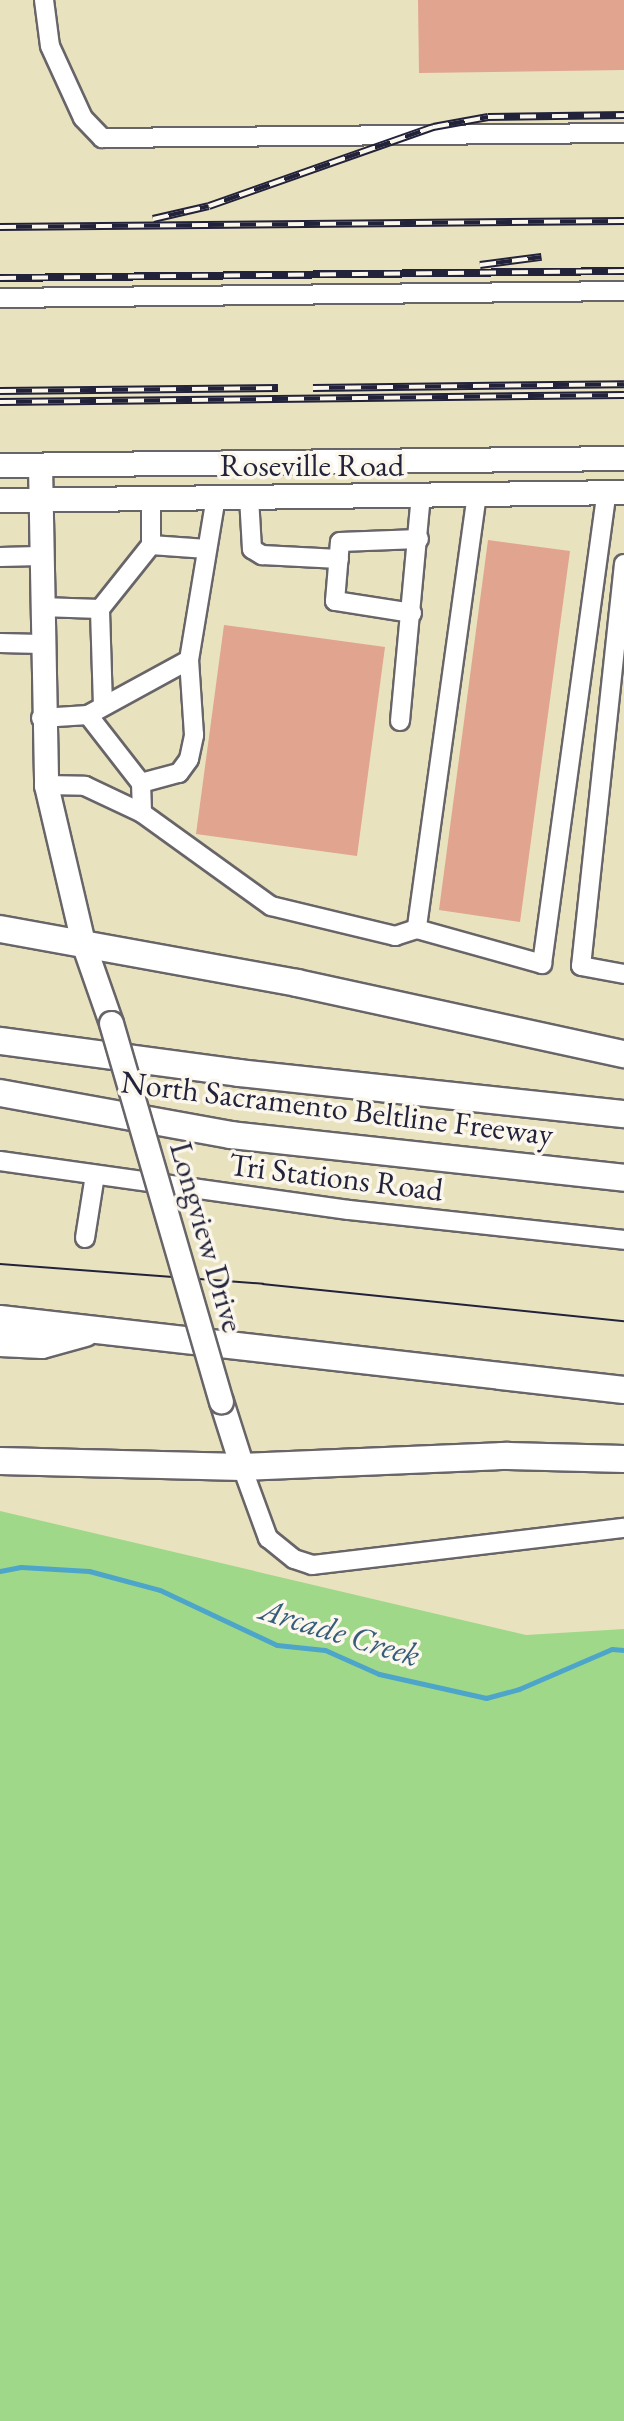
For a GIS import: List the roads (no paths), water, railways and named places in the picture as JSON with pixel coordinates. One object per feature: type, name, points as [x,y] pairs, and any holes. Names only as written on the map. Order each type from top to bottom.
[{"type":"highway","points":[[0,929],[298,983],[624,1054]]},
{"type":"highway","points":[[0,1041],[239,1073],[624,1114]]},
{"type":"highway","name":"North Sacramento Beltline Freeway","points":[[0,1093],[231,1135],[624,1178]]},
{"type":"highway","points":[[0,1319],[624,1390]]},
{"type":"highway","points":[[0,1343],[42,1345],[97,1329]]},
{"type":"highway","points":[[0,1461],[242,1466],[508,1456],[624,1459]]},
{"type":"main road","name":"Roseville Road","points":[[0,465],[624,458]]},
{"type":"main road","name":"Longview Drive","points":[[40,465],[41,718],[46,785],[83,943],[111,1023],[242,1466]]},
{"type":"main road","name":"Roseville Road","points":[[0,500],[616,492]]},
{"type":"street","points":[[44,0],[50,46],[83,118],[102,138],[624,134]]},
{"type":"street","points":[[0,298],[624,290]]},
{"type":"street","points":[[46,785],[85,786],[142,813],[271,906],[395,936],[417,929],[542,964],[616,492]]},
{"type":"street","points":[[417,929],[477,494]]},
{"type":"street","points":[[400,721],[421,496]]},
{"type":"street","points":[[141,783],[179,773],[189,759],[194,735],[189,660],[216,497]]},
{"type":"street","points":[[249,497],[252,549],[262,555],[338,559]]},
{"type":"street","points":[[142,813],[141,783],[95,710],[100,609],[151,545],[151,498]]},
{"type":"street","points":[[411,613],[335,601],[338,559],[340,542],[419,539]]},
{"type":"street","points":[[151,545],[208,549]]},
{"type":"street","points":[[0,557],[40,556]]},
{"type":"street","points":[[624,564],[581,966],[624,974]]},
{"type":"street","points":[[41,607],[100,609]]},
{"type":"street","points":[[0,643],[41,644]]},
{"type":"street","points":[[41,718],[95,710],[189,660]]},
{"type":"street","name":"Tri Stations Road","points":[[0,1161],[348,1210],[624,1240]]},
{"type":"street","points":[[85,1238],[95,1175]]},
{"type":"street","name":"Longview Drive","points":[[242,1466],[268,1538],[294,1559],[312,1565],[624,1528]]},
{"type":"waterway","name":"Arcade Creek","points":[[0,1571],[21,1567],[89,1571],[160,1590],[277,1645],[325,1650],[379,1674],[486,1698],[519,1689],[612,1649],[624,1650]]},
{"type":"tram line","points":[[0,1264],[263,1284],[624,1321]]},
{"type":"railway","points":[[153,219],[209,206],[433,127],[488,117],[624,115]]},
{"type":"railway","points":[[0,227],[624,221]]},
{"type":"railway","points":[[480,265],[541,257]]},
{"type":"railway","points":[[0,278],[624,271]]},
{"type":"railway","points":[[313,388],[624,384]]},
{"type":"railway","points":[[0,391],[278,388]]},
{"type":"railway","points":[[0,402],[624,395]]}]
